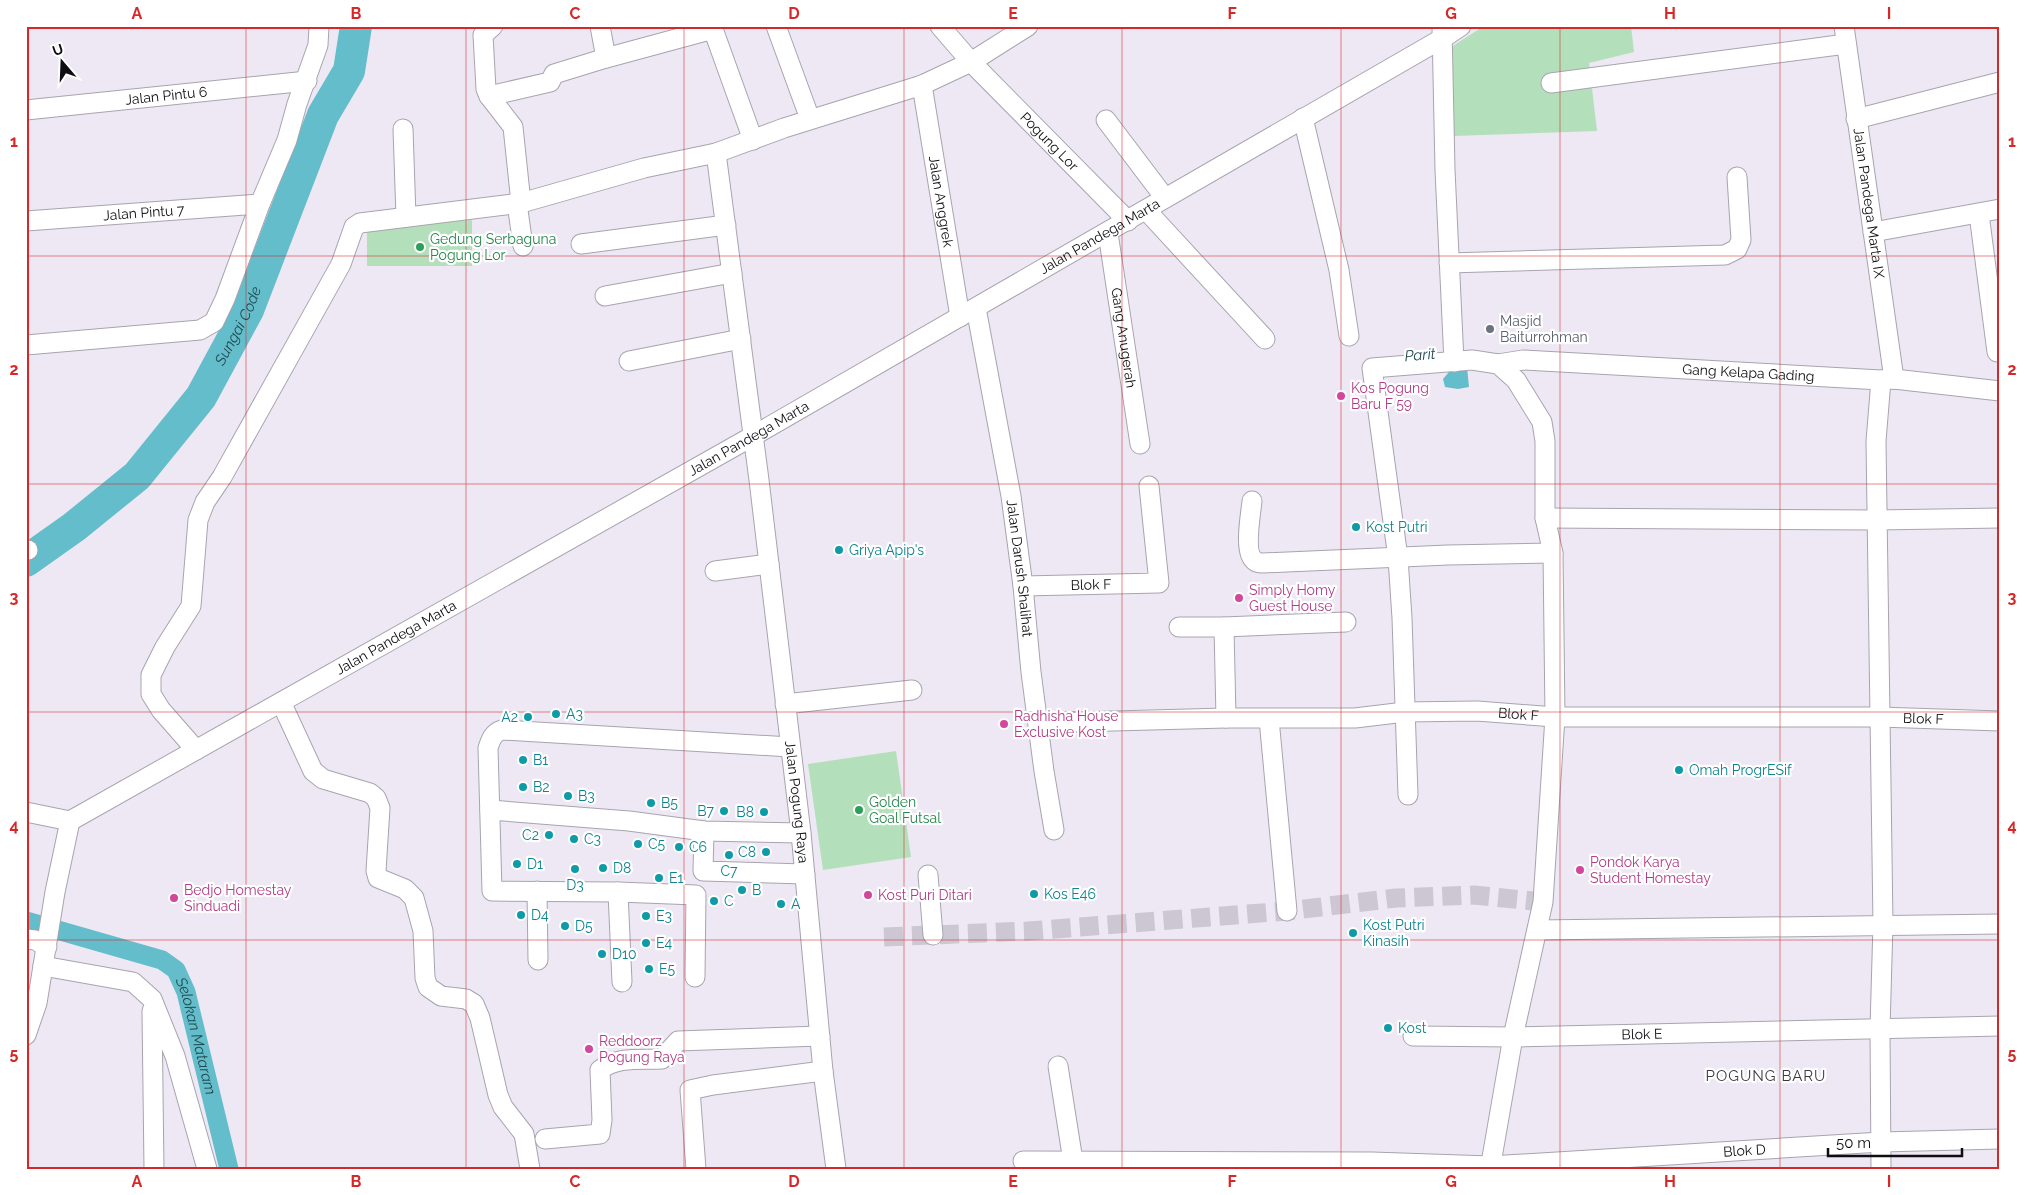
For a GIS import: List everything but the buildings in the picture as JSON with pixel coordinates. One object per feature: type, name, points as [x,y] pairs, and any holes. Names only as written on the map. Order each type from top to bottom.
[{"type":"street","points":[[26,345],[200,330],[214,322],[225,299],[260,204],[287,140],[297,104],[307,81],[318,45],[318,26]]},
{"type":"street","points":[[493,26],[483,35],[486,89],[489,96],[513,127],[523,246]]},
{"type":"street","points":[[600,26],[606,58]]},
{"type":"street","points":[[776,26],[810,119]]},
{"type":"street","name":"Pogung Lor","points":[[940,26],[971,62],[1128,220]]},
{"type":"street","points":[[196,750],[161,710],[151,694],[151,675],[165,647],[191,606],[198,520],[205,502],[222,477],[340,264],[354,227],[360,222],[519,203],[644,168],[716,153],[810,119],[922,85],[971,62],[1028,26]]},
{"type":"street","name":"Jalan Pandega Marta","points":[[70,822],[1108,233],[1303,118],[1442,32],[1460,26]]},
{"type":"street","points":[[489,96],[550,82],[554,74],[718,28],[753,140]]},
{"type":"street","points":[[1442,32],[1445,170],[1454,362]]},
{"type":"street","points":[[1551,83],[1845,35]]},
{"type":"street","name":"Jalan Pandega Marta IX","points":[[1845,35],[1873,232],[1887,379],[1876,441],[1879,717],[1884,924],[1880,1028],[1881,1169]]},
{"type":"street","name":"Jalan Pintu 6","points":[[26,110],[307,81]]},
{"type":"street","points":[[1856,119],[2000,82]]},
{"type":"street","name":"Jalan Anggrek","points":[[922,85],[968,312]]},
{"type":"street","points":[[1303,118],[1339,270],[1349,336]]},
{"type":"street","points":[[1106,120],[1165,198]]},
{"type":"street","points":[[403,129],[406,217]]},
{"type":"street","name":"Jalan Pogung Raya","points":[[716,153],[741,339],[806,874],[823,1071],[836,1169]]},
{"type":"street","points":[[1449,263],[1725,255],[1737,249],[1742,240],[1737,178]]},
{"type":"street","name":"Jalan Pintu 7","points":[[26,221],[260,204]]},
{"type":"street","points":[[1146,210],[1265,338]]},
{"type":"street","points":[[1873,232],[2000,210]]},
{"type":"street","points":[[1979,214],[1997,352]]},
{"type":"street","points":[[581,244],[726,225]]},
{"type":"street","name":"Gang Anugerah","points":[[1108,233],[1140,444]]},
{"type":"street","points":[[605,296],[732,273]]},
{"type":"street","name":"Jalan Darush Shalihat","points":[[968,312],[1011,496],[1038,723],[1054,830]]},
{"type":"street","points":[[629,361],[741,339]]},
{"type":"street","name":"Gang Kelapa Gading","points":[[1398,558],[1372,368],[1472,360],[1498,364],[1523,360],[1887,379],[2000,391]]},
{"type":"street","points":[[1490,1167],[1514,1037],[1543,902],[1555,717],[1554,553],[1545,518],[1545,441],[1542,422],[1516,380],[1498,364]]},
{"type":"street","name":"Blok F","points":[[1023,586],[1159,583],[1149,486]]},
{"type":"street","points":[[1252,501],[1249,546],[1255,561],[1263,563],[1448,555],[1554,553]]},
{"type":"street","points":[[1545,518],[1877,520],[2000,518]]},
{"type":"street","points":[[1398,558],[1406,712],[1408,795]]},
{"type":"street","points":[[715,571],[768,564]]},
{"type":"street","points":[[1179,626],[1224,627],[1346,622]]},
{"type":"street","points":[[1224,627],[1226,718]]},
{"type":"street","points":[[785,704],[912,690]]},
{"type":"street","points":[[281,702],[313,771],[323,779],[370,793],[376,798],[380,808],[376,871],[378,878],[406,889],[414,898],[423,931],[425,978],[428,987],[441,996],[466,999],[474,1004],[480,1018],[498,1095],[503,1107],[524,1134],[530,1169]]},
{"type":"street","name":"Blok F","points":[[1038,723],[1226,718],[1355,718],[1406,712],[1478,711],[1555,717],[1879,717],[2000,721]]},
{"type":"street","points":[[1269,718],[1287,911]]},
{"type":"street","points":[[695,977],[696,896],[618,892],[492,891],[488,748],[491,739],[496,732],[502,730],[790,747]]},
{"type":"street","points":[[490,810],[628,821],[704,831],[801,833]]},
{"type":"street","points":[[26,812],[70,822],[55,892],[37,1003],[26,1035]]},
{"type":"street","points":[[704,831],[703,871],[806,874]]},
{"type":"street","points":[[928,875],[933,935]]},
{"type":"street","points":[[538,891],[538,960]]},
{"type":"street","points":[[618,892],[622,982]]},
{"type":"street","points":[[1538,930],[1884,924],[2000,924]]},
{"type":"street","points":[[26,939],[47,941]]},
{"type":"street","points":[[43,966],[133,982],[152,1000],[175,1056],[207,1169]]},
{"type":"street","points":[[152,1000],[154,1169]]},
{"type":"street","points":[[1880,1028],[2000,1026]]},
{"type":"street","name":"Blok E","points":[[1412,1036],[1514,1037],[1880,1028]]},
{"type":"street","points":[[545,1139],[600,1134],[602,1120],[600,1070],[608,1064],[623,1060],[662,1059],[678,1041],[820,1036]]},
{"type":"street","points":[[1058,1066],[1084,1164]]},
{"type":"street","points":[[696,1169],[690,1090],[713,1085],[823,1071]]},
{"type":"street","name":"Blok D","points":[[1023,1161],[1084,1164],[1490,1167],[1882,1142],[2000,1139]]},
{"type":"green space","points":[[1484,26],[1631,26],[1634,52],[1589,63],[1597,131],[1454,136],[1448,49]]},
{"type":"green space","name":"Gedung Serbaguna Pogung Lor","points":[[472,220],[472,266],[367,266],[367,228]]},
{"type":"green space","name":"Golden Goal Futsal","points":[[896,751],[911,857],[823,870],[808,764]]},
{"type":"water","points":[[1454,366],[1467,367],[1469,387],[1458,389],[1445,387],[1443,379]]},
{"type":"waterway","name":"Sungai Code","points":[[26,561],[74,527],[137,476],[201,397],[248,310],[323,115],[349,71],[356,26]]},
{"type":"waterway","name":"Selokan Mataram","points":[[26,921],[162,960],[176,970],[186,992],[229,1169]]},
{"type":"tunnel","points":[[884,937],[1028,931],[1287,911],[1396,898],[1474,895],[1543,902]]},
{"type":"place","name":"Gedung Serbaguna Pogung Lor","points":[[420,247]]},
{"type":"place","name":"Masjid Baiturrohman","points":[[1490,329]]},
{"type":"place","name":"Kos Pogung Baru F 59","points":[[1341,396]]},
{"type":"place","name":"Kost Putri","points":[[1356,527]]},
{"type":"place","name":"Griya Apip's","points":[[839,550]]},
{"type":"place","name":"Simply Homy Guest House","points":[[1239,598]]},
{"type":"place","name":"A3","points":[[556,714]]},
{"type":"place","name":"A2","points":[[528,717]]},
{"type":"place","name":"Radhisha House Exclusive Kost","points":[[1004,724]]},
{"type":"place","name":"B1","points":[[523,760]]},
{"type":"place","name":"Omah ProgrESif","points":[[1679,770]]},
{"type":"place","name":"B2","points":[[523,787]]},
{"type":"place","name":"B3","points":[[568,796]]},
{"type":"place","name":"B5","points":[[651,803]]},
{"type":"place","name":"Golden Goal Futsal","points":[[859,810]]},
{"type":"place","name":"B7","points":[[724,811]]},
{"type":"place","name":"B8","points":[[764,812]]},
{"type":"place","name":"C2","points":[[549,835]]},
{"type":"place","name":"C3","points":[[574,839]]},
{"type":"place","name":"C5","points":[[638,844]]},
{"type":"place","name":"C6","points":[[679,847]]},
{"type":"place","name":"C8","points":[[766,852]]},
{"type":"place","name":"C7","points":[[729,855]]},
{"type":"place","name":"D1","points":[[517,864]]},
{"type":"place","name":"D8","points":[[603,868]]},
{"type":"place","name":"D3","points":[[575,869]]},
{"type":"place","name":"Pondok Karya Student Homestay","points":[[1580,870]]},
{"type":"place","name":"E1","points":[[659,878]]},
{"type":"place","name":"B","points":[[742,890]]},
{"type":"place","name":"Kos E46","points":[[1034,894]]},
{"type":"place","name":"Kost Puri Ditari","points":[[868,895]]},
{"type":"place","name":"Bedjo Homestay Sinduadi","points":[[174,898]]},
{"type":"place","name":"C","points":[[714,901]]},
{"type":"place","name":"A","points":[[781,904]]},
{"type":"place","name":"D4","points":[[521,915]]},
{"type":"place","name":"E3","points":[[646,916]]},
{"type":"place","name":"D5","points":[[565,926]]},
{"type":"place","name":"Kost Putri Kinasih","points":[[1353,933]]},
{"type":"place","name":"E4","points":[[646,943]]},
{"type":"place","name":"D10","points":[[602,954]]},
{"type":"place","name":"E5","points":[[649,969]]},
{"type":"place","name":"Kost","points":[[1388,1028]]},
{"type":"place","name":"Reddoorz Pogung Raya","points":[[589,1049]]},
{"type":"district","name":"POGUNG BARU","points":[[1766,1076]]},
{"type":"water label","name":"Parit","points":[[1420,355]]}]
